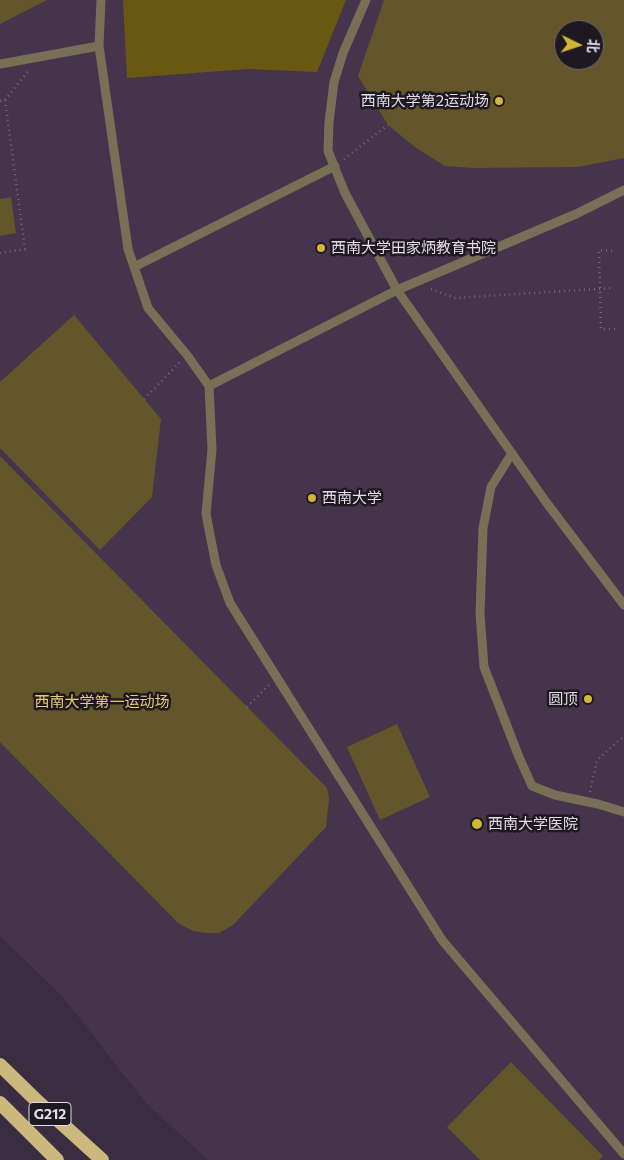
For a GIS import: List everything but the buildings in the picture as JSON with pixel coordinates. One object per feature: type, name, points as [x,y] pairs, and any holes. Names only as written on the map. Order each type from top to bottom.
[{"type":"highway","name":"G212","points":[[0,1065],[102,1160]]},
{"type":"highway","name":"G212","points":[[0,1103],[57,1160]]},
{"type":"lane","points":[[101,0],[99,46],[128,249],[148,308],[187,355],[209,386],[212,448],[206,514],[216,566],[230,603],[442,940],[624,1154]]},
{"type":"lane","points":[[366,0],[343,53],[334,82],[329,122],[328,151],[345,192],[397,290],[546,502],[624,605]]},
{"type":"lane","points":[[0,64],[99,46]]},
{"type":"lane","points":[[134,267],[334,166]]},
{"type":"lane","points":[[209,386],[397,290],[576,214],[624,190]]},
{"type":"lane","points":[[512,453],[491,487],[483,528],[480,614],[484,667],[532,786],[555,795],[624,812]]},
{"type":"path","points":[[0,101],[5,100],[40,57]]},
{"type":"path","points":[[0,253],[25,249],[5,100]]},
{"type":"path","points":[[334,166],[388,125]]},
{"type":"path","points":[[612,251],[599,250],[599,289],[601,329],[615,329]]},
{"type":"path","points":[[416,283],[455,298],[613,288]]},
{"type":"path","points":[[144,399],[187,355]]},
{"type":"path","points":[[247,707],[276,677]]},
{"type":"path","points":[[588,802],[597,760],[624,736]]},
{"type":"shaded area","name":"西南大学","points":[[0,0],[624,0],[624,1160],[208,1160],[147,1104],[62,996],[0,936]]},
{"type":"shaded area","points":[[123,0],[346,0],[317,72],[248,69],[127,78]]},
{"type":"green space","points":[[0,0],[47,0],[0,24]]},
{"type":"green space","name":"西南大学第2运动场","points":[[384,0],[624,0],[624,158],[578,167],[474,168],[445,166],[416,148],[388,125],[358,76]]},
{"type":"green space","points":[[11,197],[16,233],[0,236],[0,199]]},
{"type":"green space","points":[[74,315],[161,419],[152,497],[100,550],[0,448],[0,382]]},
{"type":"green space","name":"西南大学第一运动场","points":[[0,456],[327,788],[329,799],[326,827],[233,925],[219,933],[193,931],[178,923],[0,742]]},
{"type":"green space","points":[[397,724],[430,797],[380,820],[347,747]]},
{"type":"green space","points":[[511,1062],[603,1156],[599,1160],[480,1160],[447,1127]]},
{"type":"place","name":"西南大学第2运动场","points":[[499,101]]},
{"type":"place","name":"西南大学田家炳教育书院","points":[[321,248]]},
{"type":"place","name":"西南大学","points":[[312,498]]},
{"type":"place","name":"圆顶","points":[[588,699]]},
{"type":"place","name":"西南大学医院","points":[[477,824]]}]
